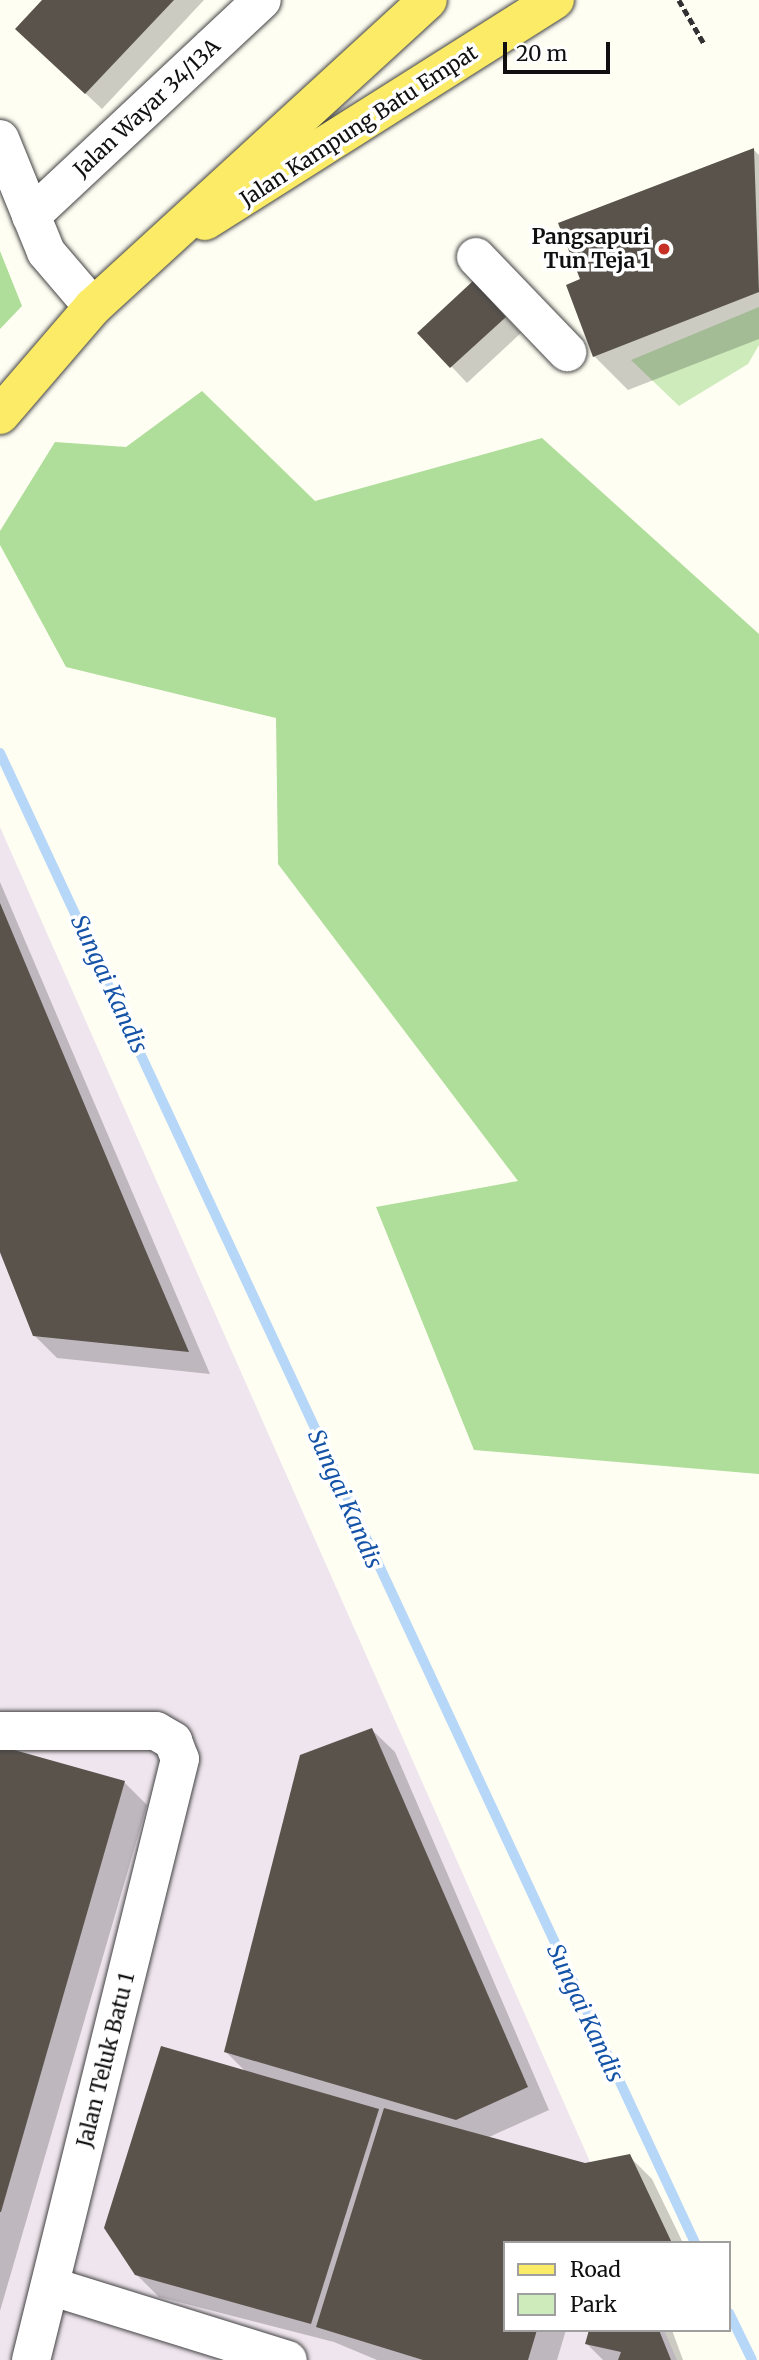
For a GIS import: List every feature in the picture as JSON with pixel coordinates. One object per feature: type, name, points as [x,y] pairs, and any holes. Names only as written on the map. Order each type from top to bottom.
[{"type":"main road","name":"Jalan Kampung Batu Empat","points":[[0,415],[93,307],[428,0]]},
{"type":"main road","name":"Jalan Kampung Batu Empat","points":[[158,245],[253,196],[555,0]]},
{"type":"street","name":"Jalan Wayar 34/13A","points":[[31,216],[262,0]]},
{"type":"street","points":[[0,139],[46,252],[93,307]]},
{"type":"street","points":[[476,257],[567,352]]},
{"type":"street","name":"Jalan Teluk Batu 1","points":[[0,1731],[156,1731],[173,1741],[180,1759],[31,2360]]},
{"type":"street","points":[[51,2286],[288,2360]]},
{"type":"path","points":[[679,0],[705,46]]},
{"type":"shaded area","points":[[0,827],[625,2241],[504,2241],[504,2332],[665,2332],[677,2360],[0,2360]]},
{"type":"green space","points":[[0,251],[22,306],[0,329]]},
{"type":"green space","points":[[759,307],[759,345],[748,364],[679,406],[631,360]]},
{"type":"green space","points":[[202,391],[315,501],[542,438],[759,634],[759,1474],[474,1450],[376,1207],[518,1181],[278,864],[276,718],[66,667],[0,545],[0,531],[55,442],[126,447]]},
{"type":"building","points":[[42,0],[174,0],[85,94],[15,29]]},
{"type":"building","name":"Pangsapuri Tun Teja 1","points":[[754,148],[759,292],[593,357],[566,285],[580,279],[558,223]]},
{"type":"building","points":[[473,281],[506,317],[450,368],[417,333]]},
{"type":"building","points":[[0,903],[189,1352],[33,1336],[0,1252]]},
{"type":"building","points":[[372,1728],[528,2087],[456,2120],[224,2052],[300,1755]]},
{"type":"building","points":[[0,1746],[125,1781],[1,2212],[0,2212]]},
{"type":"building","points":[[161,2046],[379,2109],[311,2324],[135,2275],[104,2228]]},
{"type":"building","points":[[384,2108],[585,2163],[630,2154],[671,2241],[504,2241],[504,2332],[536,2332],[528,2360],[423,2360],[316,2327]]},
{"type":"building","points":[[588,2332],[660,2332],[671,2360],[618,2360],[621,2352],[585,2344]]},
{"type":"waterway","name":"Sungai Kandis","points":[[0,753],[694,2241]]},
{"type":"waterway","name":"Sungai Kandis","points":[[731,2317],[752,2360]]},
{"type":"place","name":"Pangsapuri Tun Teja 1","points":[[664,249]]}]
